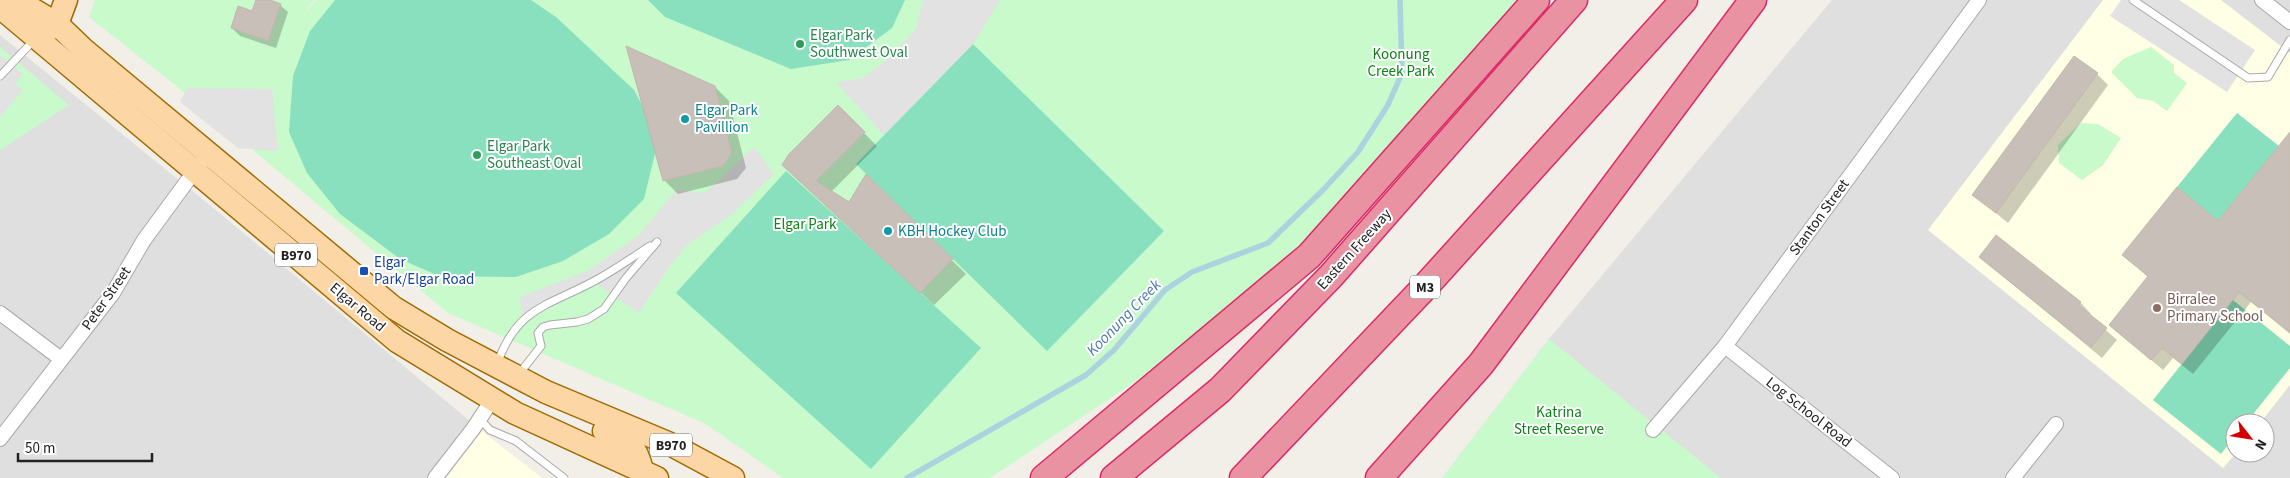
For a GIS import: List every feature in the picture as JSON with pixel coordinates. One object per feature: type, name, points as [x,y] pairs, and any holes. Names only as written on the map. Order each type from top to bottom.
[{"type":"highway","points":[[1044,478],[1309,256],[1536,0]]},
{"type":"highway","name":"Eastern Freeway","points":[[1114,478],[1220,390],[1331,276],[1574,0]]},
{"type":"highway","name":"M3","points":[[1243,478],[1423,289],[1684,0]]},
{"type":"highway","points":[[1379,478],[1481,364],[1753,0]]},
{"type":"highway","points":[[1029,478],[1071,454]]},
{"type":"main road","points":[[37,37],[57,24],[66,0]]},
{"type":"main road","name":"Elgar Road","points":[[22,1],[57,24],[202,162],[397,341],[515,413],[646,475]]},
{"type":"main road","name":"Elgar Road","points":[[22,1],[37,37]]},
{"type":"main road","name":"Elgar Road","points":[[0,7],[394,308],[447,340],[518,376],[566,400],[670,444],[733,478]]},
{"type":"main road","points":[[492,400],[497,365]]},
{"type":"main road","points":[[492,400],[518,376]]},
{"type":"main road","name":"Elgar Road","points":[[566,400],[591,424],[622,439],[637,450],[646,475]]},
{"type":"street","name":"Stanton Street","points":[[1653,430],[1725,346],[1979,0]]},
{"type":"street","points":[[2262,0],[2290,22]]},
{"type":"street","name":"Peter Street","points":[[0,440],[113,293],[144,240],[202,162]]},
{"type":"street","points":[[0,313],[62,359]]},
{"type":"street","name":"Log School Road","points":[[1725,346],[1892,478]]},
{"type":"street","points":[[434,478],[480,419],[492,400]]},
{"type":"street","points":[[2013,478],[2056,424]]},
{"type":"lane","points":[[2133,0],[2248,78],[2268,77],[2290,40]]},
{"type":"lane","points":[[0,76],[37,37]]},
{"type":"lane","points":[[497,365],[506,343],[529,314],[553,299],[598,279],[657,242],[626,278],[604,309],[588,319],[543,327],[538,333],[541,346],[518,376]]},
{"type":"lane","points":[[480,419],[490,430],[516,441],[564,478]]},
{"type":"shaded area","points":[[923,0],[1000,0],[973,44],[884,135],[836,82],[863,78],[888,59],[916,29]]},
{"type":"shaded area","points":[[1832,0],[2290,0],[2290,478],[1442,478],[1549,339]]},
{"type":"shaded area","name":"Birralee Primary School","points":[[2103,0],[2221,0],[2290,53],[2290,385],[2268,413],[2225,413],[2225,463],[2227,463],[2223,468],[1928,230]]},
{"type":"shaded area","points":[[2121,0],[2179,0],[2255,50],[2227,92],[2110,16]]},
{"type":"shaded area","points":[[0,35],[223,216],[482,431],[446,478],[0,478]]},
{"type":"shaded area","points":[[0,55],[23,74],[15,84],[23,90],[0,117]]},
{"type":"shaded area","points":[[187,88],[272,89],[278,151],[238,148],[180,102]]},
{"type":"shaded area","points":[[754,147],[774,174],[732,214],[686,246],[667,270],[639,313],[593,282],[522,314],[520,297],[587,271],[638,236],[676,190],[705,193]]},
{"type":"shaded area","points":[[482,431],[542,478],[446,478]]},
{"type":"green space","name":"Elgar Park","points":[[95,0],[314,0],[302,16],[316,0],[1540,0],[1385,179],[1189,346],[990,478],[783,478],[706,424],[448,313],[175,85],[89,17]]},
{"type":"green space","name":"Elgar Park Southeast Oval","points":[[335,0],[531,0],[556,17],[634,90],[659,137],[644,199],[609,234],[563,261],[516,277],[439,276],[400,259],[340,214],[307,173],[289,132],[293,76],[310,31]]},
{"type":"green space","name":"Elgar Park Southwest Oval","points":[[648,0],[905,0],[892,28],[849,60],[791,69],[665,17]]},
{"type":"green space","points":[[973,44],[1164,231],[1047,351],[856,164]]},
{"type":"green space","points":[[0,47],[69,105],[0,150]]},
{"type":"green space","points":[[2151,47],[2174,65],[2174,73],[2187,83],[2167,111],[2153,101],[2137,98],[2111,72],[2123,59]]},
{"type":"green space","points":[[2237,113],[2279,146],[2218,221],[2177,187]]},
{"type":"green space","points":[[2081,123],[2098,124],[2121,138],[2103,165],[2082,180],[2059,163],[2058,145]]},
{"type":"green space","points":[[786,171],[981,348],[871,469],[676,293]]},
{"type":"green space","points":[[2233,300],[2290,346],[2290,368],[2254,413],[2225,413],[2225,449],[2221,454],[2153,400]]},
{"type":"green space","name":"Katrina Street Reserve","points":[[1549,339],[1721,478],[1442,478]]},
{"type":"building","points":[[256,0],[270,0],[281,4],[268,41],[231,28],[238,6],[252,11]]},
{"type":"building","name":"Elgar Park Pavillion","points":[[626,46],[715,86],[732,153],[723,166],[663,181]]},
{"type":"building","points":[[2074,56],[2098,73],[1996,213],[1972,195]]},
{"type":"building","name":"KBH Hockey Club","points":[[838,105],[865,132],[816,181],[849,202],[866,174],[953,259],[920,293],[782,165],[789,154]]},
{"type":"building","points":[[2290,132],[2290,332],[2239,292],[2182,364],[2162,348],[2151,360],[2109,325],[2148,276],[2122,255],[2177,187],[2218,221]]},
{"type":"building","points":[[1996,235],[2081,302],[2078,305],[2107,328],[2091,347],[1979,257]]},
{"type":"waterway","name":"Koonung Creek","points":[[907,478],[1086,375],[1114,350],[1165,290],[1192,272],[1268,243],[1323,190],[1358,152],[1388,105],[1402,73],[1400,0]]},
{"type":"place","name":"Elgar Park Southwest Oval","points":[[800,44]]},
{"type":"place","name":"Elgar Park Pavillion","points":[[685,119]]},
{"type":"place","name":"Elgar Park Southeast Oval","points":[[477,155]]},
{"type":"place","name":"KBH Hockey Club","points":[[888,231]]},
{"type":"place","name":"Elgar Park/Elgar Road","points":[[364,271]]},
{"type":"place","name":"Birralee Primary School","points":[[2157,308]]},
{"type":"park label","name":"Koonung Creek Park","points":[[1401,62]]}]
